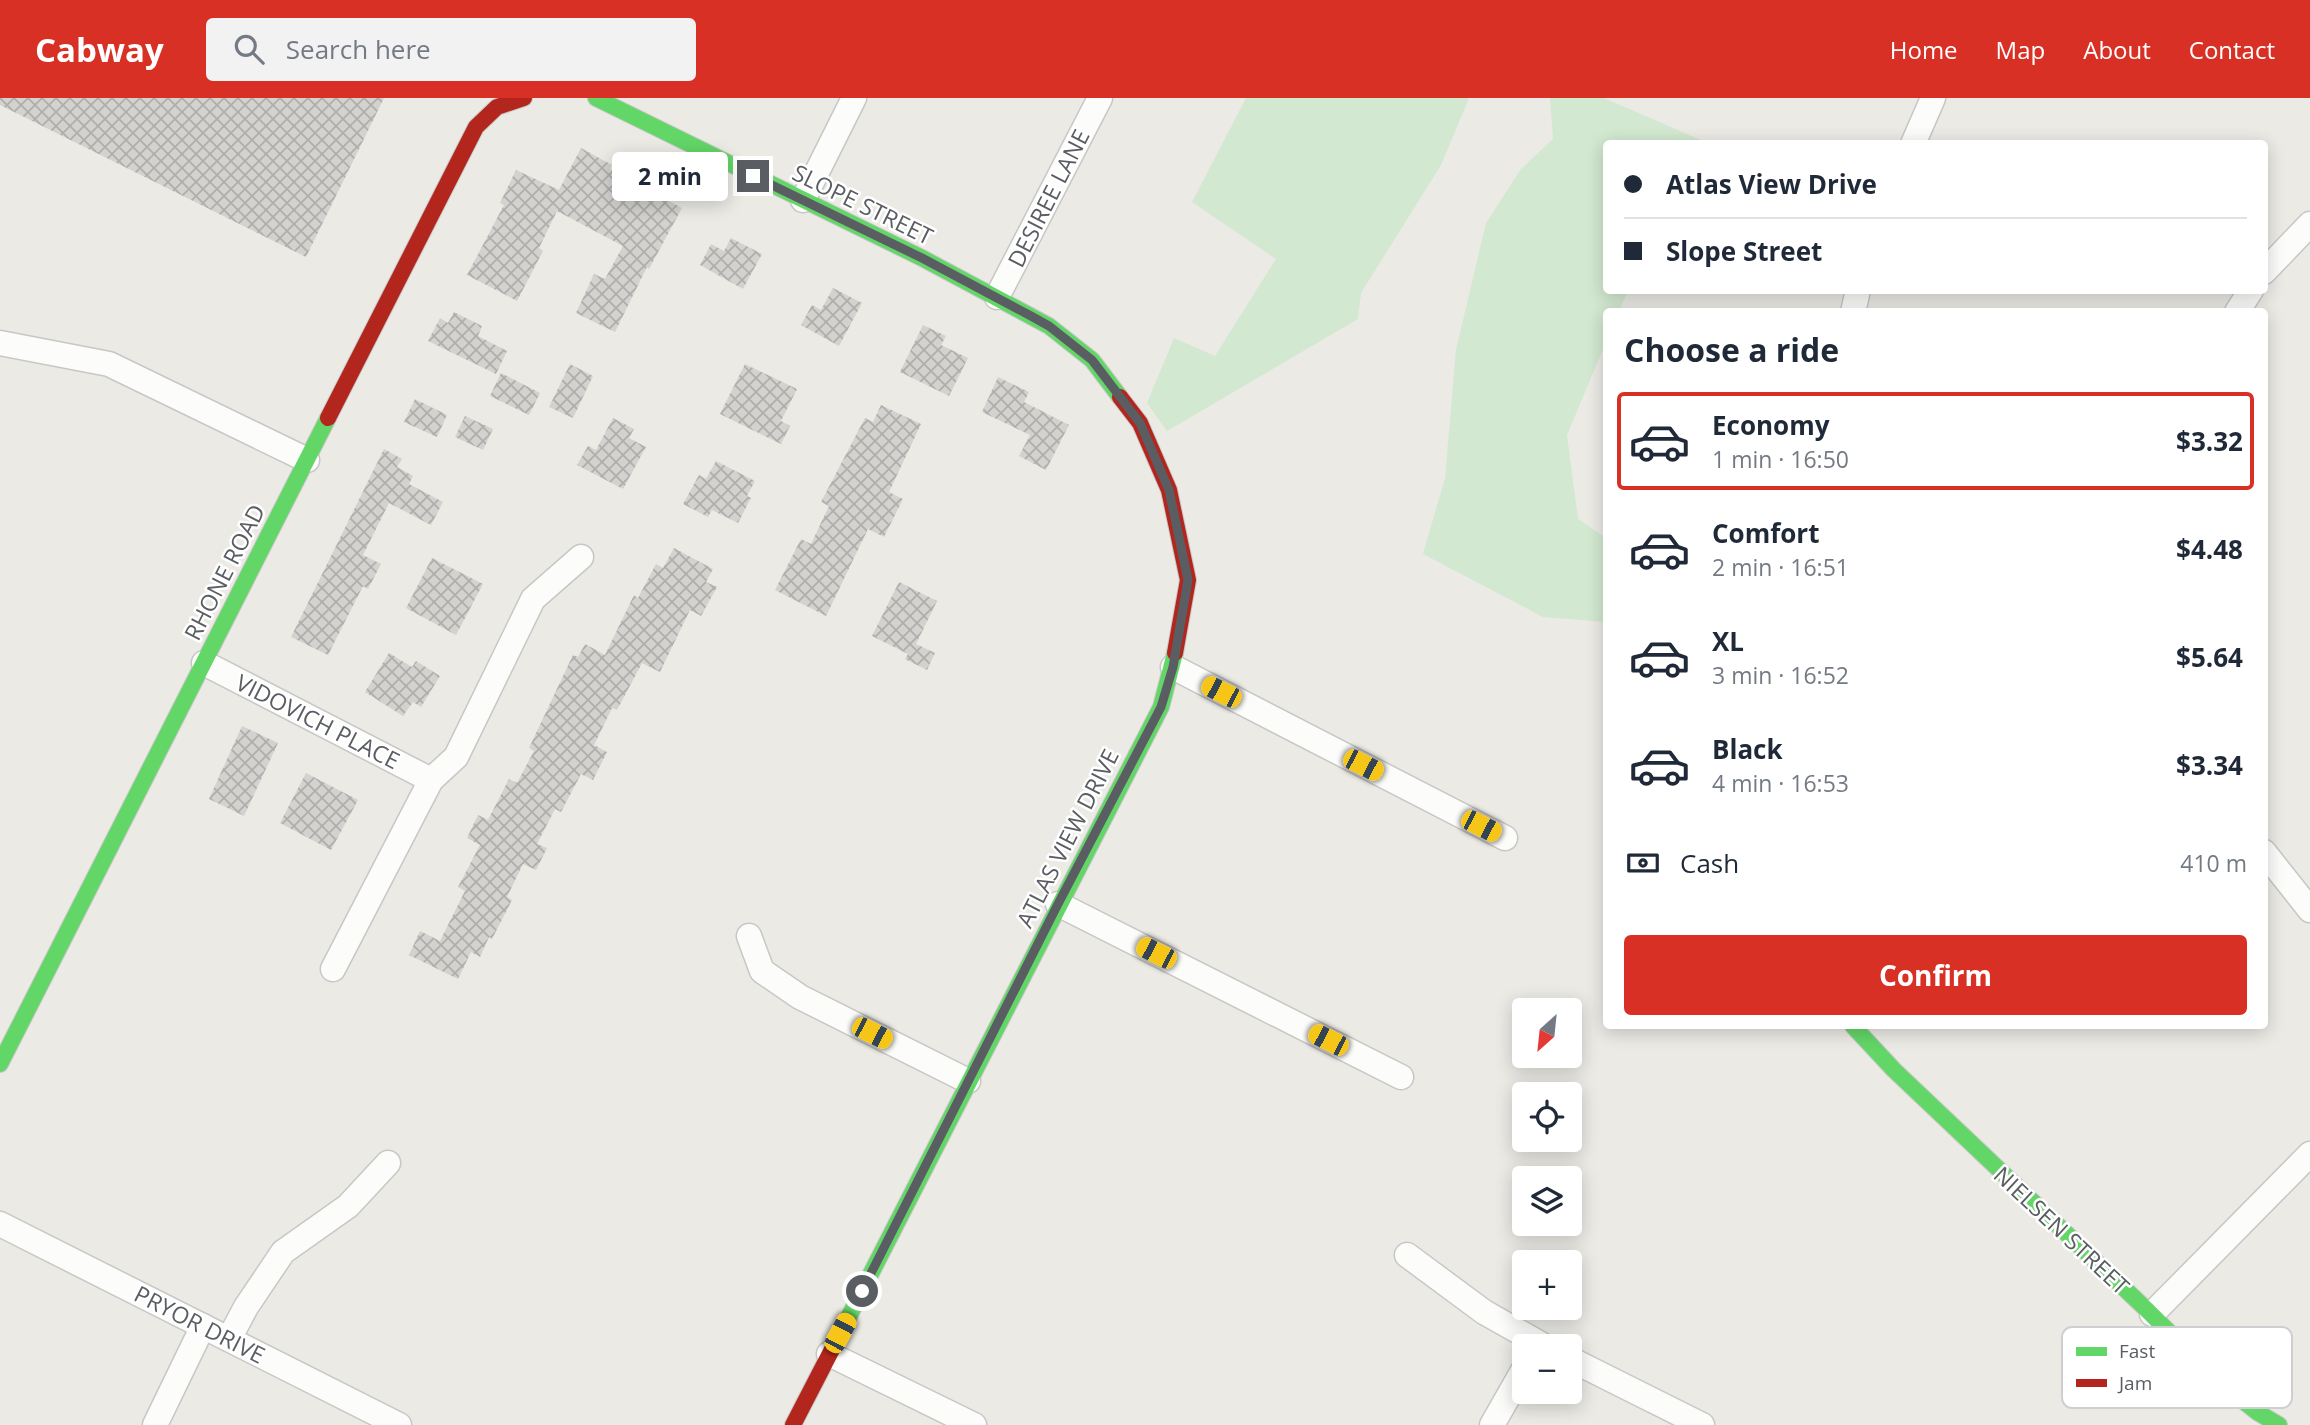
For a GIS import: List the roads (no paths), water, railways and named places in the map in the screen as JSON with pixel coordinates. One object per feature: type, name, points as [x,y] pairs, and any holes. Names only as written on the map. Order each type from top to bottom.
[{"type":"street","name":"RHONE ROAD","points":[[0,1064],[476,127],[497,107],[524,98]]},
{"type":"street","name":"SLOPE STREET","points":[[596,98],[996,297]]},
{"type":"street","points":[[803,200],[855,98]]},
{"type":"street","name":"DESIREE LANE","points":[[996,297],[1100,98]]},
{"type":"street","points":[[1915,140],[1933,98]]},
{"type":"street","points":[[2268,268],[2310,224]]},
{"type":"street","name":"ATLAS VIEW DRIVE","points":[[793,1425],[1161,707],[1173,667],[1188,580],[1169,490],[1140,423],[1092,360],[1049,326],[996,297]]},
{"type":"street","points":[[0,343],[109,363],[307,460]]},
{"type":"street","points":[[333,969],[431,780],[456,757],[533,599],[582,557]]},
{"type":"street","name":"VIDOVICH PLACE","points":[[204,663],[431,780]]},
{"type":"street","points":[[1173,667],[1505,838]]},
{"type":"street","points":[[2268,857],[2310,910]]},
{"type":"street","points":[[1058,904],[1401,1077]]},
{"type":"street","points":[[749,936],[762,971],[800,997],[968,1081]]},
{"type":"street","name":"NIELSEN STREET","points":[[1856,1029],[1960,1134],[2165,1327]]},
{"type":"street","points":[[2152,1314],[2310,1154]]},
{"type":"street","points":[[229,1339],[246,1307],[283,1252],[348,1206],[387,1163]]},
{"type":"street","name":"PRYOR DRIVE","points":[[0,1224],[399,1425]]},
{"type":"street","points":[[1408,1255],[1484,1312],[1521,1334]]},
{"type":"street","points":[[155,1425],[202,1326]]},
{"type":"street","points":[[829,1354],[974,1425]]},
{"type":"street","points":[[1582,1365],[1702,1425]]},
{"type":"street","points":[[1492,1425],[1512,1390]]},
{"type":"street","name":"NIELSEN STREET","points":[[2249,1408],[2279,1425]]}]
